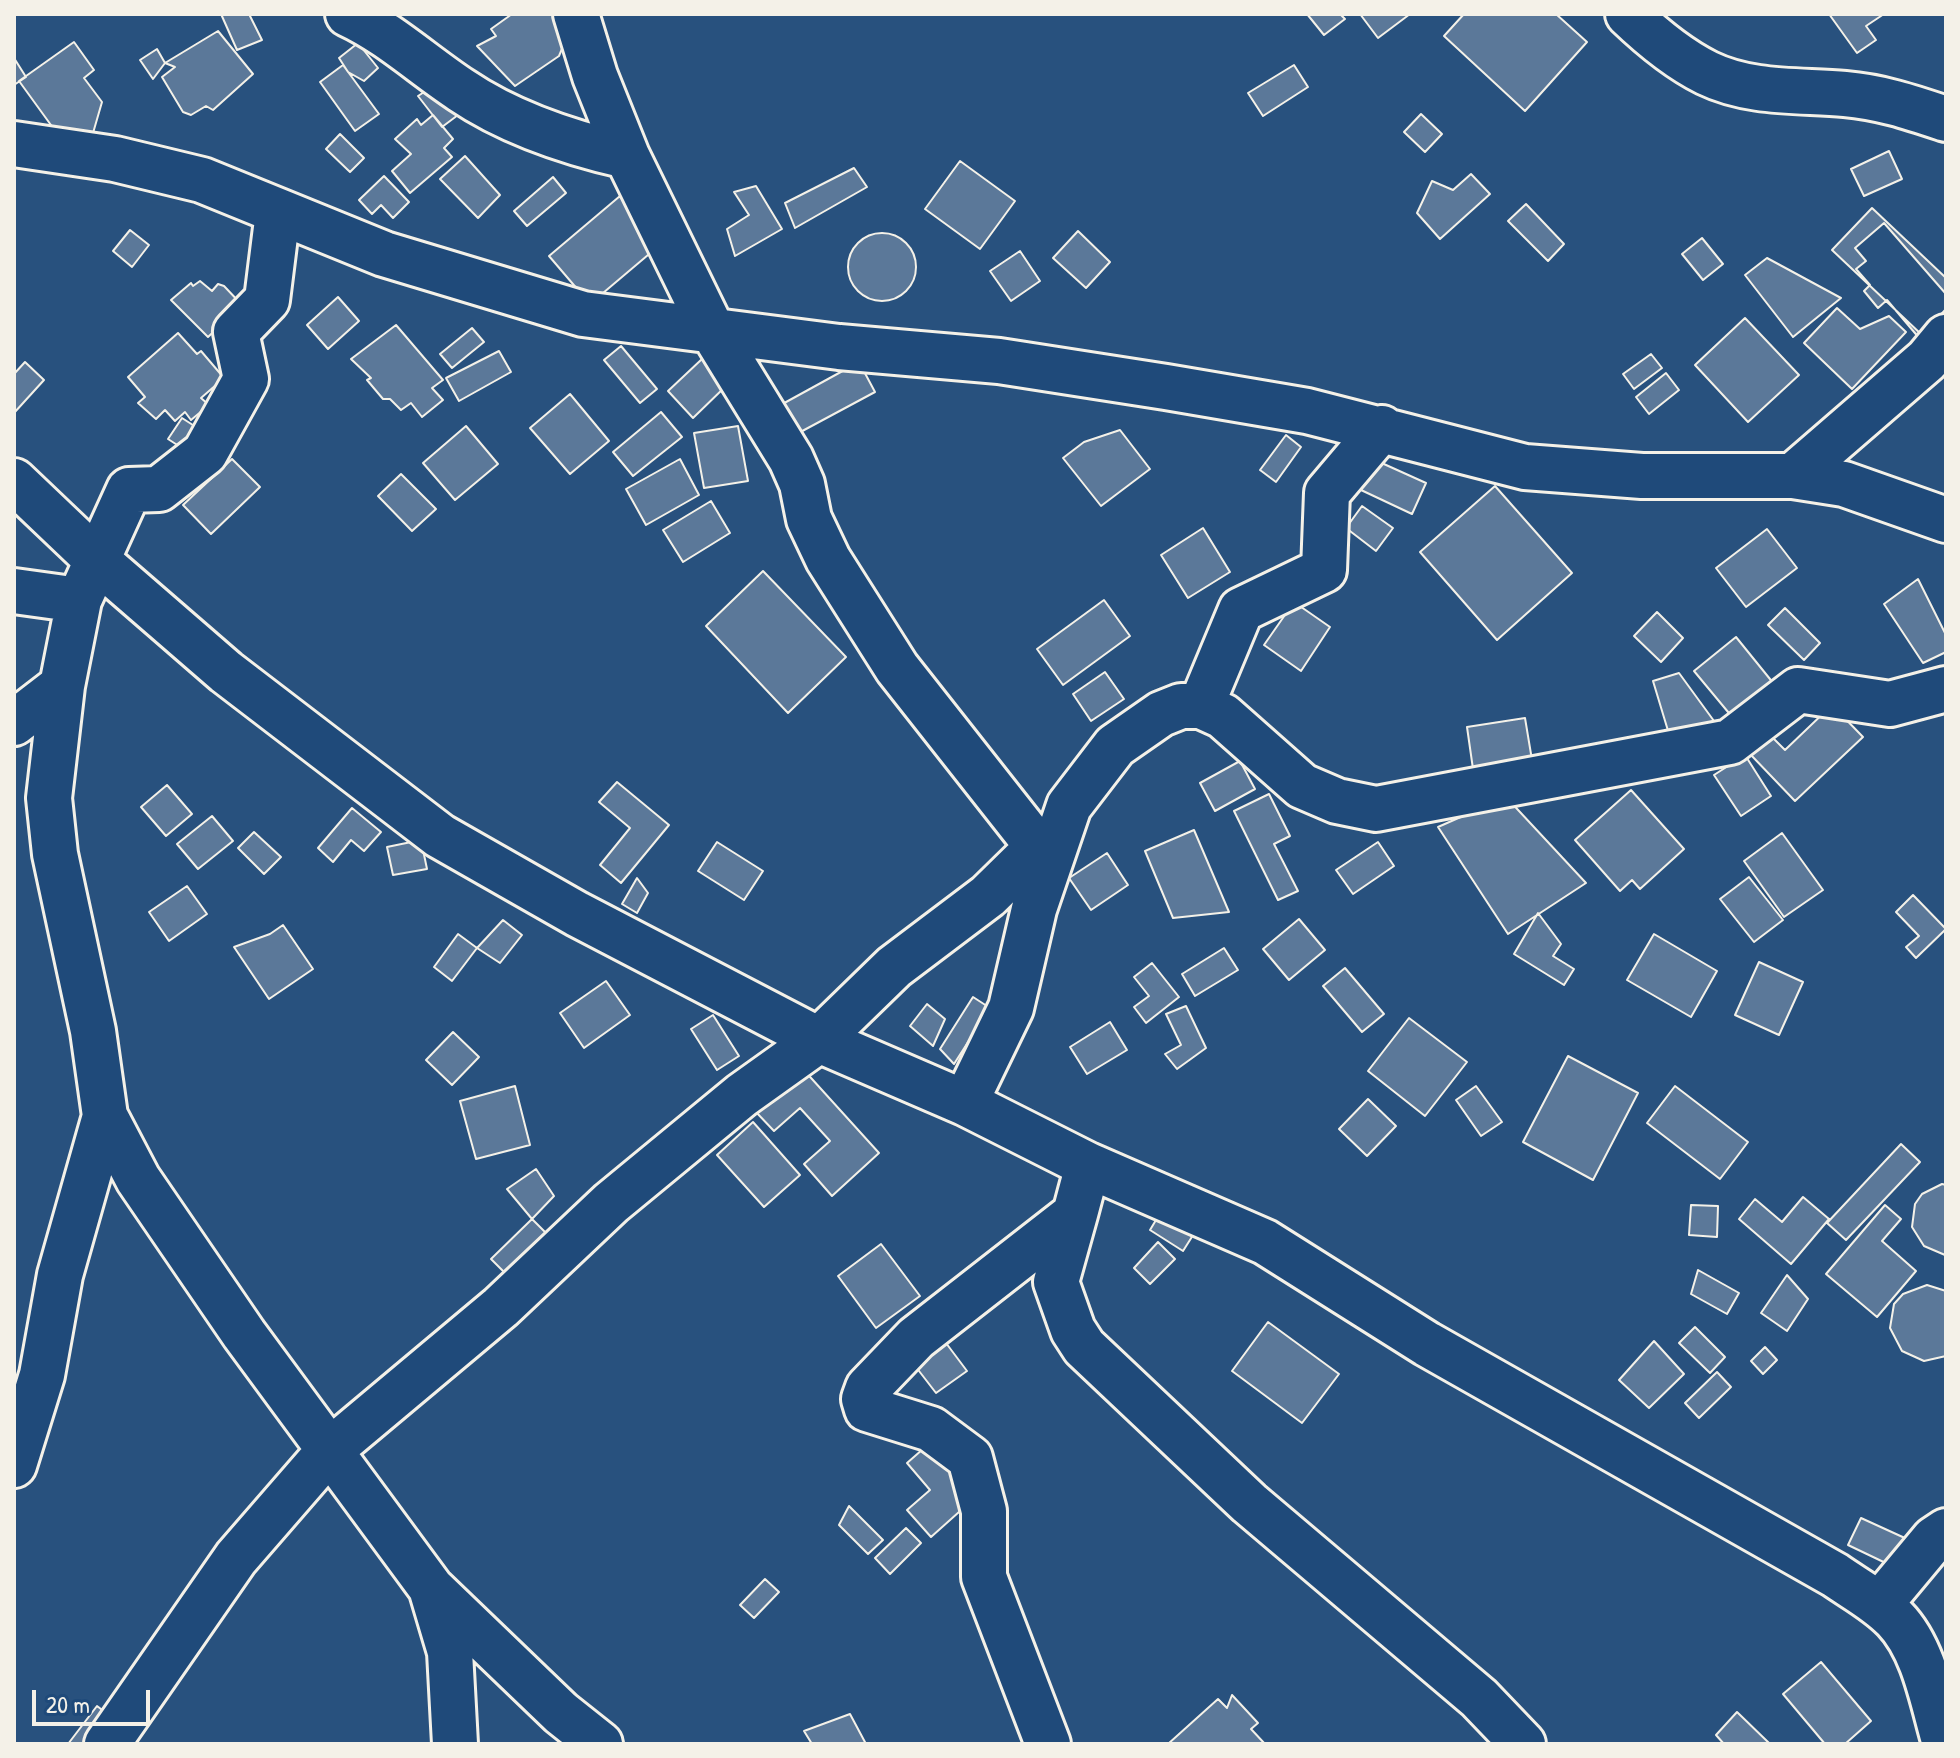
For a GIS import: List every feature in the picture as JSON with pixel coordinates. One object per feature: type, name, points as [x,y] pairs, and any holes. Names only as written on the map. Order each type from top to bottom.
[{"type":"street","points":[[348,14],[381,31],[465,93],[563,141],[627,156]]},
{"type":"street","points":[[576,14],[595,76],[627,156],[713,332],[791,459],[802,484],[809,519],[828,559],[906,679],[1044,854]]},
{"type":"street","points":[[1628,14],[1681,58],[1709,74],[1757,88],[1848,94],[1894,101],[1944,125]]},
{"type":"street","points":[[14,144],[115,159],[202,180],[384,254],[569,311],[713,332],[999,361],[1307,411],[1382,428],[1467,455],[1525,467],[1629,476],[1793,476],[1844,484],[1946,520]]},
{"type":"street","points":[[278,212],[267,300],[236,332],[246,379],[205,453],[159,489],[129,490],[79,600],[62,686],[49,798],[55,854],[93,1031],[105,1116],[138,1179],[328,1452],[391,1530],[431,1588],[561,1713],[600,1744]]},
{"type":"street","points":[[1793,476],[1927,360],[1946,337]]},
{"type":"street","points":[[1201,706],[1241,610],[1324,570],[1327,493],[1382,428]]},
{"type":"street","points":[[14,481],[98,561],[226,672],[440,836],[577,914],[819,1040],[965,1103],[1088,1165],[1265,1242],[1427,1344],[1835,1575],[1879,1605],[1897,1621],[1911,1642],[1945,1744]]},
{"type":"street","points":[[14,591],[79,600]]},
{"type":"street","points":[[14,723],[62,686]]},
{"type":"street","points":[[965,1103],[1011,1008],[1044,854],[1069,806],[1115,746],[1161,714],[1181,706],[1201,706],[1243,730],[1302,786],[1337,801],[1376,809],[1586,772],[1730,742],[1798,690],[1890,704],[1946,689]]},
{"type":"street","points":[[107,1744],[236,1558],[328,1452],[501,1307],[652,1168],[819,1040],[894,967],[1044,854]]},
{"type":"street","points":[[18,1440],[42,1375],[60,1275],[105,1116]]},
{"type":"street","points":[[1088,1165],[1056,1282],[1073,1330],[1084,1347],[1249,1503],[1479,1698],[1523,1744]]},
{"type":"street","points":[[1048,1744],[984,1577],[984,1511],[970,1458],[931,1429],[867,1409],[864,1399],[868,1388],[916,1338],[1075,1214]]},
{"type":"street","points":[[1879,1605],[1934,1539],[1946,1531]]},
{"type":"street","points":[[431,1588],[450,1652],[455,1744]]},
{"type":"building","points":[[221,14],[249,14],[262,40],[237,50]]},
{"type":"building","points":[[512,14],[559,14],[571,27],[559,56],[515,86],[477,46],[496,36],[491,29]]},
{"type":"building","points":[[1307,14],[1340,14],[1345,19],[1324,35]]},
{"type":"building","points":[[1360,14],[1410,14],[1378,38]]},
{"type":"building","points":[[1464,14],[1556,14],[1587,42],[1525,111],[1444,36]]},
{"type":"building","points":[[1829,14],[1884,14],[1866,26],[1876,40],[1857,53]]},
{"type":"building","points":[[218,31],[253,74],[213,110],[206,106],[191,115],[183,112],[162,77],[175,67],[165,63]]},
{"type":"building","points":[[74,42],[94,70],[84,78],[102,102],[91,140],[64,143],[19,81]]},
{"type":"building","points":[[358,43],[378,68],[364,81],[348,72],[339,58]]},
{"type":"building","points":[[157,49],[165,63],[153,79],[140,60]]},
{"type":"building","points":[[14,58],[26,77],[14,85]]},
{"type":"building","points":[[343,65],[379,114],[355,131],[320,82]]},
{"type":"building","points":[[1294,65],[1308,87],[1263,116],[1248,93]]},
{"type":"building","points":[[438,83],[462,112],[442,127],[418,96]]},
{"type":"building","points":[[1421,114],[1442,134],[1425,152],[1404,132]]},
{"type":"building","points":[[433,115],[453,139],[444,148],[452,157],[410,193],[392,171],[411,154],[395,139],[417,119],[421,125]]},
{"type":"building","points":[[340,134],[364,158],[350,172],[326,149]]},
{"type":"building","points":[[1889,151],[1902,179],[1864,196],[1851,169]]},
{"type":"building","points":[[465,156],[500,195],[478,218],[440,179]]},
{"type":"building","points":[[960,161],[1015,201],[980,249],[925,209]]},
{"type":"building","points":[[854,168],[867,187],[795,228],[785,203]]},
{"type":"building","points":[[1471,174],[1490,194],[1440,239],[1417,213],[1432,181],[1453,190]]},
{"type":"building","points":[[384,176],[409,202],[393,218],[381,205],[372,214],[359,200]]},
{"type":"building","points":[[553,177],[566,193],[527,226],[514,211]]},
{"type":"building","points":[[756,186],[782,229],[735,256],[727,229],[749,215],[734,192]]},
{"type":"building","points":[[620,196],[661,244],[590,304],[549,256]]},
{"type":"building","points":[[1526,204],[1564,244],[1548,261],[1508,221]]},
{"type":"building","points":[[1872,208],[1946,278],[1946,309],[1922,335],[1832,250]]},
{"type":"building","points":[[1884,223],[1946,294],[1946,316],[1920,339],[1887,300],[1878,308],[1864,291],[1870,285],[1856,269],[1866,261],[1855,248]]},
{"type":"building","points":[[130,230],[149,245],[132,267],[113,251]]},
{"type":"building","points":[[1078,231],[1110,262],[1086,288],[1053,258]]},
{"type":"building","points":[[882,233],[906,243],[916,267],[906,291],[882,301],[858,291],[848,267],[858,243]]},
{"type":"building","points":[[1702,238],[1723,264],[1703,280],[1682,254]]},
{"type":"building","points":[[1020,251],[1040,281],[1011,301],[990,271]]},
{"type":"building","points":[[1767,258],[1841,298],[1793,337],[1745,275]]},
{"type":"building","points":[[200,281],[212,291],[218,284],[224,286],[242,305],[208,337],[171,300],[191,283],[193,286]]},
{"type":"building","points":[[338,297],[359,321],[328,349],[307,325]]},
{"type":"building","points":[[1837,308],[1860,329],[1889,316],[1906,332],[1852,389],[1804,343]]},
{"type":"building","points":[[1745,318],[1799,375],[1748,422],[1695,365]]},
{"type":"building","points":[[396,325],[443,380],[432,388],[443,400],[422,417],[411,403],[401,410],[390,399],[383,399],[367,380],[371,378],[351,359]]},
{"type":"building","points":[[472,328],[484,342],[452,368],[440,354]]},
{"type":"building","points":[[178,333],[197,354],[201,351],[224,378],[201,398],[209,405],[191,420],[185,412],[175,421],[165,410],[156,419],[138,403],[145,397],[128,377]]},
{"type":"building","points":[[621,346],[657,389],[640,403],[604,360]]},
{"type":"building","points":[[499,351],[511,372],[459,401],[446,378]]},
{"type":"building","points":[[1651,354],[1662,368],[1634,389],[1623,374]]},
{"type":"building","points":[[702,359],[727,385],[693,418],[668,391]]},
{"type":"building","points":[[25,362],[44,380],[14,413],[14,374]]},
{"type":"building","points":[[859,362],[875,392],[793,436],[777,407]]},
{"type":"building","points":[[1666,373],[1679,390],[1649,414],[1636,397]]},
{"type":"building","points":[[570,394],[609,441],[570,474],[530,428]]},
{"type":"building","points":[[661,412],[682,437],[633,476],[613,452]]},
{"type":"building","points":[[182,418],[199,429],[185,450],[168,439]]},
{"type":"building","points":[[466,426],[498,464],[455,500],[423,463]]},
{"type":"building","points":[[738,426],[748,481],[704,488],[694,433]]},
{"type":"building","points":[[1120,430],[1150,469],[1101,506],[1063,458],[1084,442]]},
{"type":"building","points":[[1286,435],[1301,447],[1276,482],[1260,470]]},
{"type":"building","points":[[232,459],[260,487],[211,534],[183,505]]},
{"type":"building","points":[[680,459],[699,495],[646,525],[626,489]]},
{"type":"building","points":[[1375,460],[1426,483],[1412,514],[1361,490]]},
{"type":"building","points":[[401,474],[436,509],[412,531],[378,496]]},
{"type":"building","points":[[1495,486],[1572,573],[1497,640],[1420,552]]},
{"type":"building","points":[[711,501],[730,533],[683,562],[663,530]]},
{"type":"building","points":[[1362,506],[1393,528],[1376,551],[1346,528]]},
{"type":"building","points":[[1203,528],[1230,572],[1188,598],[1161,555]]},
{"type":"building","points":[[1767,529],[1797,568],[1746,607],[1716,568]]},
{"type":"building","points":[[763,571],[846,657],[788,713],[706,626]]},
{"type":"building","points":[[1918,579],[1946,635],[1946,652],[1923,663],[1884,604]]},
{"type":"building","points":[[1104,600],[1130,636],[1063,685],[1037,649]]},
{"type":"building","points":[[1294,602],[1330,627],[1301,671],[1264,645]]},
{"type":"building","points":[[1785,608],[1820,643],[1804,660],[1768,625]]},
{"type":"building","points":[[1657,612],[1683,638],[1661,662],[1634,636]]},
{"type":"building","points":[[1736,637],[1774,684],[1733,718],[1694,671]]},
{"type":"building","points":[[1105,672],[1124,699],[1091,721],[1073,694]]},
{"type":"building","points":[[1679,673],[1714,721],[1669,734],[1653,681]]},
{"type":"building","points":[[1832,705],[1863,737],[1795,801],[1750,754],[1770,735],[1785,750]]},
{"type":"building","points":[[1525,718],[1532,760],[1473,769],[1467,727]]},
{"type":"building","points":[[1745,755],[1771,796],[1741,816],[1714,775]]},
{"type":"building","points":[[1240,761],[1255,789],[1215,811],[1200,783]]},
{"type":"building","points":[[617,782],[669,825],[621,883],[600,865],[630,828],[599,802]]},
{"type":"building","points":[[167,785],[192,814],[166,836],[141,807]]},
{"type":"building","points":[[1631,790],[1684,849],[1640,889],[1632,880],[1620,891],[1575,840]]},
{"type":"building","points":[[1269,794],[1290,836],[1274,844],[1298,891],[1278,900],[1234,811]]},
{"type":"building","points":[[1506,797],[1586,883],[1508,934],[1438,827]]},
{"type":"building","points":[[352,808],[381,832],[364,851],[351,840],[333,862],[318,848]]},
{"type":"building","points":[[212,816],[233,841],[198,869],[177,844]]},
{"type":"building","points":[[1194,830],[1229,912],[1173,918],[1145,851]]},
{"type":"building","points":[[254,832],[281,857],[264,874],[238,848]]},
{"type":"building","points":[[1782,833],[1823,890],[1784,917],[1744,861]]},
{"type":"building","points":[[421,840],[427,869],[393,875],[387,847]]},
{"type":"building","points":[[717,842],[763,871],[744,900],[698,871]]},
{"type":"building","points":[[1378,842],[1394,866],[1353,894],[1336,870]]},
{"type":"building","points":[[1107,853],[1128,885],[1091,910],[1069,878]]},
{"type":"building","points":[[1749,877],[1783,920],[1754,942],[1720,899]]},
{"type":"building","points":[[637,878],[648,893],[637,913],[622,904]]},
{"type":"building","points":[[187,886],[207,914],[169,941],[149,912]]},
{"type":"building","points":[[1913,895],[1946,929],[1916,958],[1906,947],[1919,936],[1896,912]]},
{"type":"building","points":[[1538,913],[1561,944],[1553,956],[1574,969],[1564,985],[1514,954]]},
{"type":"building","points":[[1299,919],[1325,950],[1289,980],[1263,949]]},
{"type":"building","points":[[503,920],[522,935],[500,963],[477,948]]},
{"type":"building","points":[[283,925],[313,969],[269,999],[234,947],[270,934]]},
{"type":"building","points":[[458,934],[477,948],[452,981],[434,967]]},
{"type":"building","points":[[1654,934],[1717,971],[1691,1017],[1627,980]]},
{"type":"building","points":[[1224,948],[1238,970],[1195,996],[1182,974]]},
{"type":"building","points":[[1759,962],[1803,982],[1779,1035],[1735,1015]]},
{"type":"building","points":[[1152,963],[1179,997],[1146,1023],[1134,1007],[1149,996],[1134,977]]},
{"type":"building","points":[[1345,968],[1384,1014],[1362,1032],[1323,986]]},
{"type":"building","points":[[606,981],[630,1015],[584,1048],[560,1013]]},
{"type":"building","points":[[973,997],[990,1008],[954,1064],[940,1049]]},
{"type":"building","points":[[927,1004],[945,1019],[933,1046],[910,1026]]},
{"type":"building","points":[[1186,1006],[1206,1048],[1177,1069],[1165,1054],[1181,1045],[1166,1014]]},
{"type":"building","points":[[713,1015],[739,1056],[717,1070],[691,1029]]},
{"type":"building","points":[[1409,1018],[1467,1062],[1425,1116],[1368,1071]]},
{"type":"building","points":[[1110,1022],[1127,1050],[1087,1074],[1070,1047]]},
{"type":"building","points":[[453,1032],[479,1057],[452,1085],[426,1060]]},
{"type":"building","points":[[1568,1056],[1638,1093],[1593,1180],[1523,1142]]},
{"type":"building","points":[[802,1068],[879,1153],[832,1196],[804,1164],[830,1141],[800,1108],[774,1131],[755,1111]]},
{"type":"building","points":[[515,1086],[530,1145],[476,1159],[460,1101]]},
{"type":"building","points":[[1476,1086],[1502,1122],[1481,1136],[1456,1100]]},
{"type":"building","points":[[1675,1086],[1748,1142],[1720,1179],[1647,1123]]},
{"type":"building","points":[[1368,1099],[1396,1126],[1367,1156],[1339,1129]]},
{"type":"building","points":[[753,1122],[800,1175],[764,1207],[717,1155]]},
{"type":"building","points":[[1901,1144],[1920,1162],[1846,1240],[1827,1223]]},
{"type":"building","points":[[536,1169],[554,1196],[532,1219],[507,1189]]},
{"type":"building","points":[[1946,1185],[1945,1255],[1924,1246],[1912,1227],[1915,1204],[1922,1194]]},
{"type":"building","points":[[1803,1197],[1829,1219],[1791,1264],[1739,1219],[1755,1199],[1782,1222]]},
{"type":"building","points":[[1691,1205],[1718,1206],[1717,1237],[1689,1235]]},
{"type":"building","points":[[1885,1205],[1901,1219],[1882,1241],[1916,1271],[1877,1317],[1826,1274]]},
{"type":"building","points":[[1162,1210],[1195,1232],[1183,1251],[1150,1230]]},
{"type":"building","points":[[532,1219],[550,1237],[509,1277],[491,1259]]},
{"type":"building","points":[[1158,1242],[1175,1259],[1150,1284],[1134,1268]]},
{"type":"building","points":[[881,1244],[920,1296],[876,1328],[838,1276]]},
{"type":"building","points":[[1698,1270],[1739,1293],[1727,1314],[1691,1294]]},
{"type":"building","points":[[1787,1275],[1808,1299],[1787,1331],[1761,1313]]},
{"type":"building","points":[[1927,1285],[1946,1291],[1946,1356],[1924,1361],[1902,1351],[1890,1328],[1894,1304],[1903,1294]]},
{"type":"building","points":[[1268,1322],[1339,1374],[1302,1423],[1232,1371]]},
{"type":"building","points":[[1695,1327],[1725,1357],[1710,1373],[1679,1343]]},
{"type":"building","points":[[940,1335],[967,1371],[936,1393],[909,1358]]},
{"type":"building","points":[[1654,1341],[1684,1374],[1649,1408],[1619,1380]]},
{"type":"building","points":[[1765,1347],[1777,1360],[1763,1374],[1751,1361]]},
{"type":"building","points":[[1717,1372],[1731,1387],[1699,1418],[1685,1403]]},
{"type":"building","points":[[931,1442],[978,1495],[931,1537],[907,1510],[930,1490],[907,1463]]},
{"type":"building","points":[[849,1506],[883,1540],[868,1554],[839,1525]]},
{"type":"building","points":[[1861,1518],[1907,1539],[1894,1567],[1848,1545]]},
{"type":"building","points":[[906,1528],[921,1543],[890,1574],[875,1558]]},
{"type":"building","points":[[765,1579],[779,1592],[754,1618],[740,1605]]},
{"type":"building","points":[[1821,1662],[1871,1721],[1845,1744],[1825,1744],[1783,1694]]},
{"type":"building","points":[[1232,1695],[1258,1723],[1251,1729],[1265,1744],[1168,1744],[1218,1699],[1227,1708]]},
{"type":"building","points":[[97,1706],[118,1722],[102,1744],[68,1744]]},
{"type":"building","points":[[1737,1712],[1768,1744],[1724,1744],[1716,1735]]},
{"type":"building","points":[[850,1714],[866,1744],[812,1744],[804,1731]]}]
